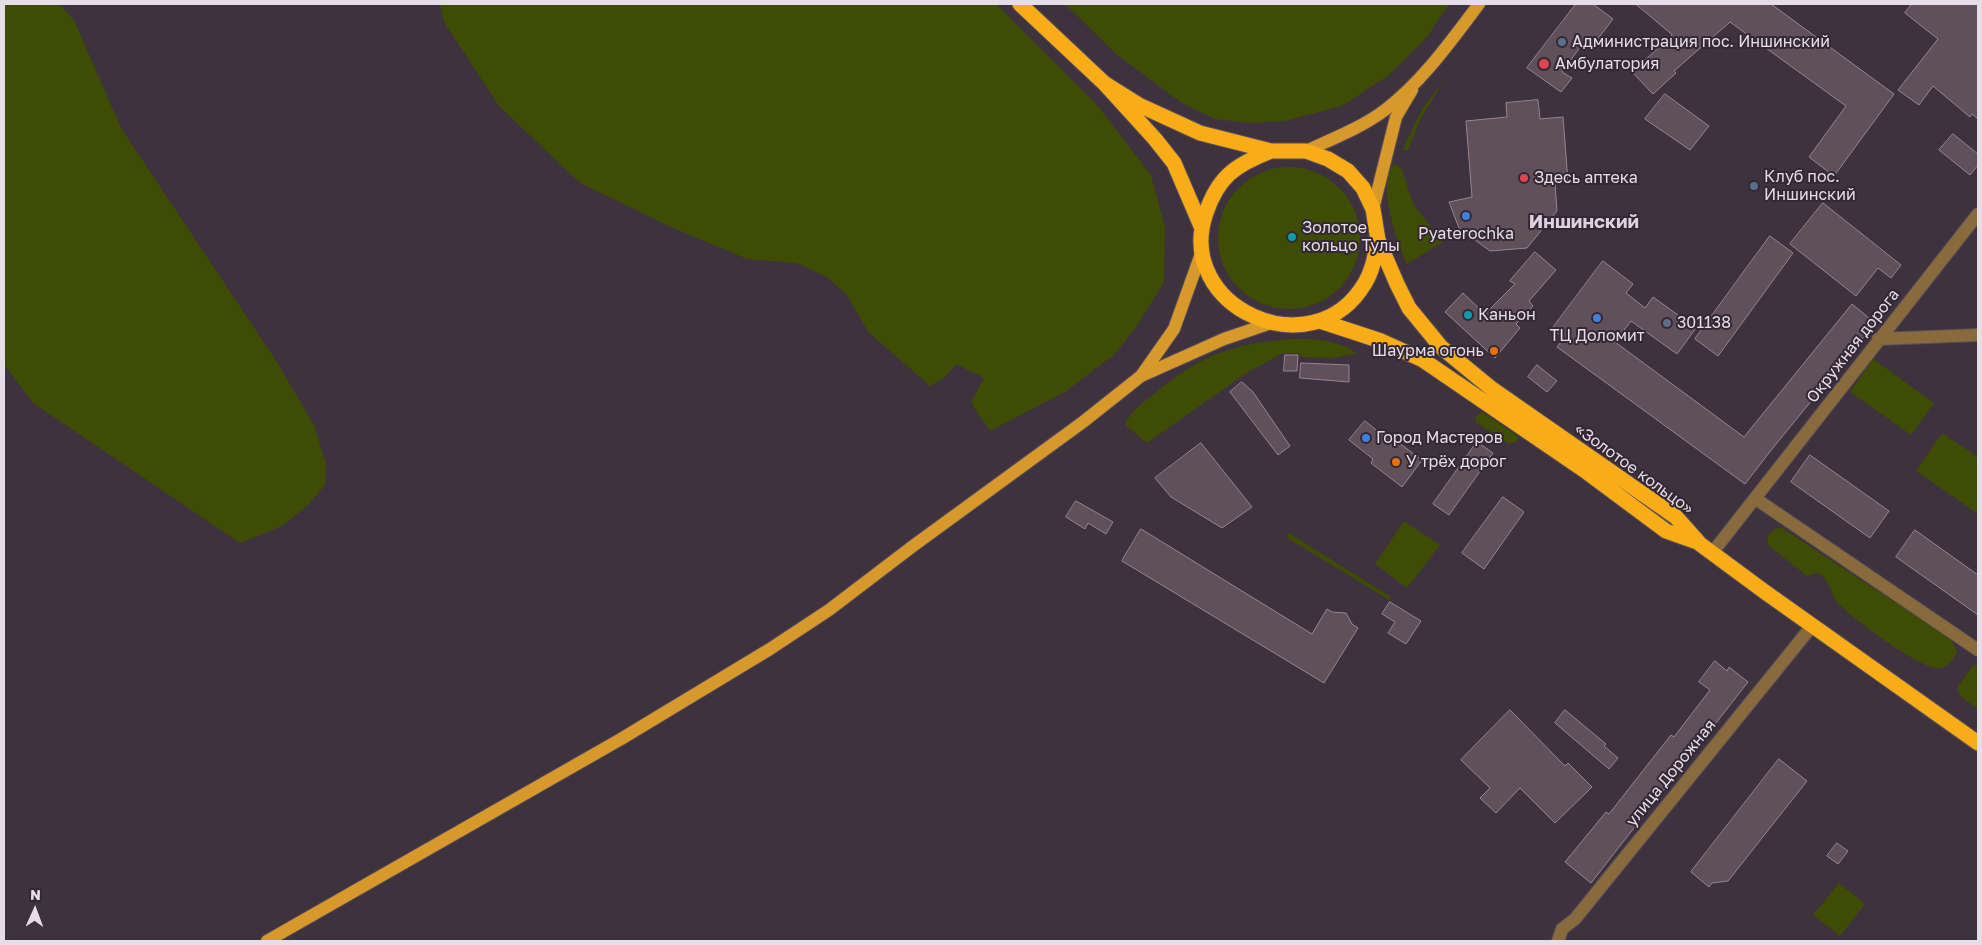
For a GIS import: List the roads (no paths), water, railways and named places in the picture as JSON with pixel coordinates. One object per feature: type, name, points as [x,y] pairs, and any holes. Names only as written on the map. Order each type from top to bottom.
[{"type":"highway","name":"«Золотое кольцо»","points":[[1020,4],[1104,83],[1155,138],[1174,163],[1201,226],[1202,251],[1209,273],[1223,296],[1243,312],[1268,324],[1294,326],[1320,321],[1337,312],[1353,299],[1365,284],[1373,267],[1378,240]]},
{"type":"highway","name":"«Золотое кольцо»","points":[[1104,83],[1139,105],[1200,133],[1271,151],[1306,151],[1328,159],[1348,171],[1363,188],[1373,209],[1378,240],[1410,308],[1442,347],[1492,389],[1676,517],[1706,548],[1812,626],[1978,743]]},
{"type":"highway","name":"«Золотое кольцо»","points":[[1201,226],[1213,193],[1227,175],[1245,161],[1271,151]]},
{"type":"highway","name":"«Золотое кольцо»","points":[[1320,321],[1381,341],[1423,360],[1584,470],[1666,532],[1706,548]]},
{"type":"main road","points":[[1373,209],[1396,117],[1420,78],[1480,4]]},
{"type":"main road","points":[[1306,151],[1354,129],[1384,110],[1420,78]]},
{"type":"main road","points":[[1141,376],[1174,329],[1202,251]]},
{"type":"main road","points":[[267,941],[630,734],[770,649],[830,610],[913,546],[1083,422],[1141,376],[1224,338],[1268,324]]},
{"type":"street","name":"Окружная дорога","points":[[1706,548],[1756,499],[1878,339],[1978,214]]},
{"type":"street","points":[[1878,339],[1978,334]]},
{"type":"street","points":[[1756,499],[1978,650]]},
{"type":"street","name":"улица Дорожная","points":[[1558,941],[1562,929],[1575,919],[1812,626]]},
{"type":"place","name":"Администрация пос. Иншинский","points":[[1562,42]]},
{"type":"place","name":"Амбулатория","points":[[1544,64]]},
{"type":"place","name":"Здесь аптека","points":[[1524,178]]},
{"type":"place","name":"Клуб пос. Иншинский","points":[[1754,186]]},
{"type":"place","name":"Pyaterochka","points":[[1466,216]]},
{"type":"place","name":"Золотое кольцо Тулы","points":[[1292,237]]},
{"type":"place","name":"Каньон","points":[[1468,315]]},
{"type":"place","name":"ТЦ Доломит","points":[[1597,318]]},
{"type":"place","name":"301138","points":[[1667,323]]},
{"type":"place","name":"Шаурма огонь","points":[[1494,351]]},
{"type":"place","name":"Город Мастеров","points":[[1366,438]]},
{"type":"place","name":"У трёх дорог","points":[[1396,462]]},
{"type":"district","name":"Иншинский","points":[[1584,222]]}]
